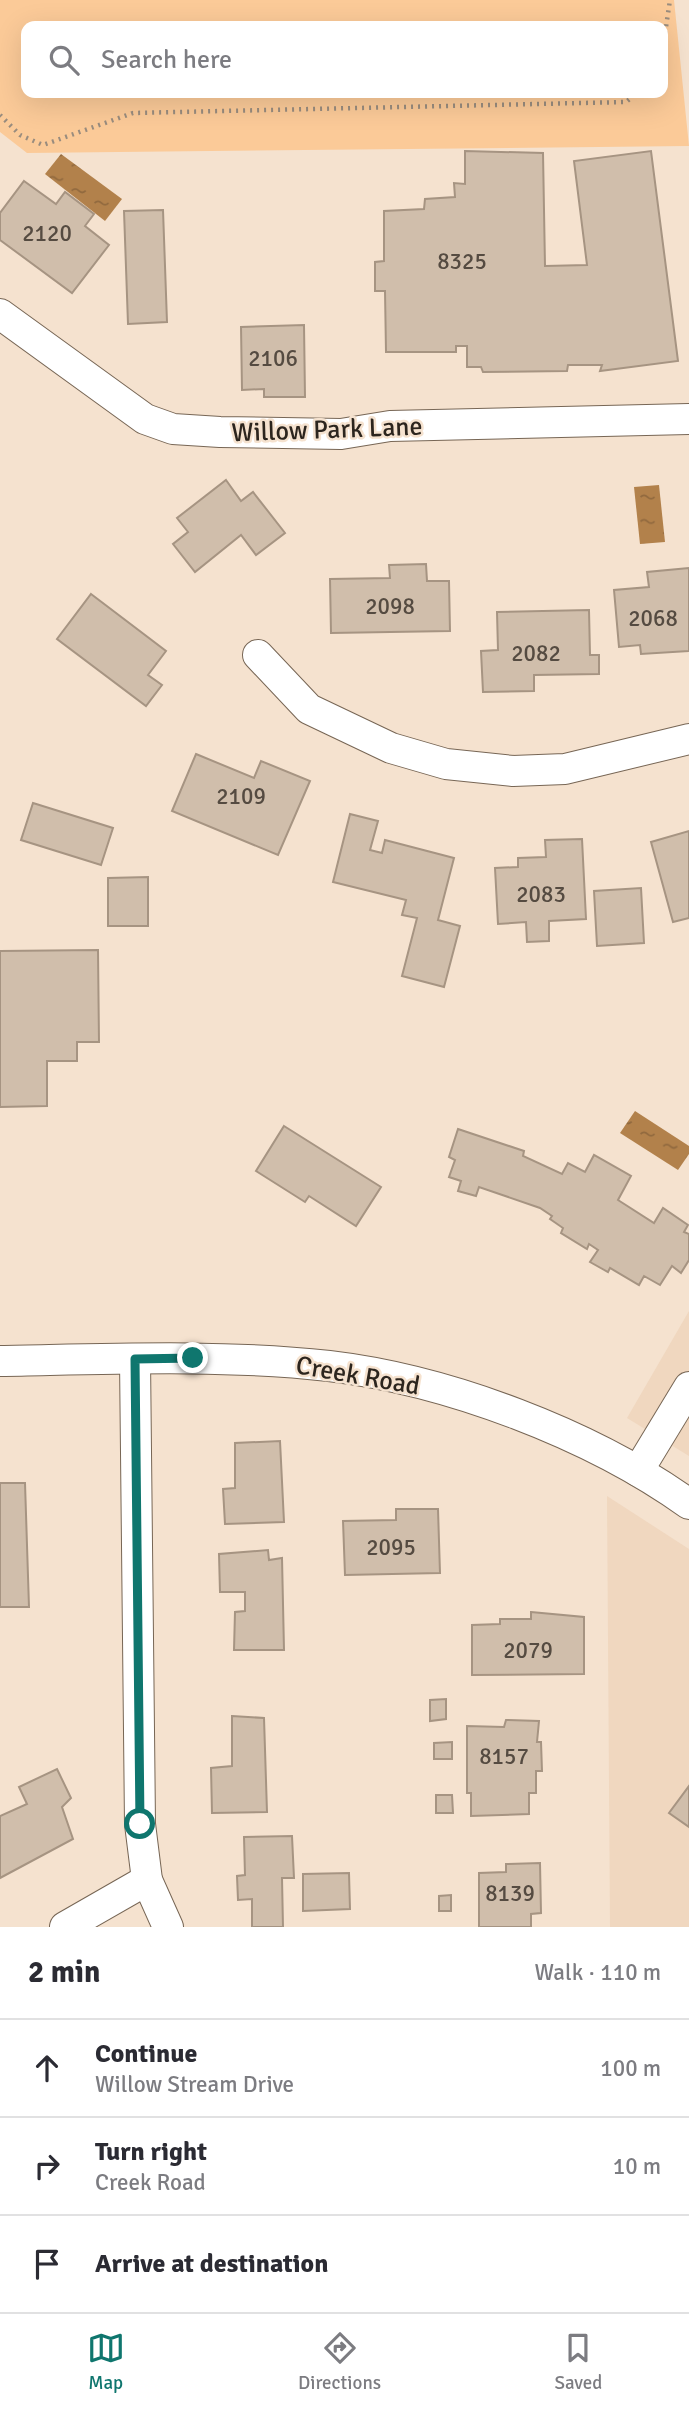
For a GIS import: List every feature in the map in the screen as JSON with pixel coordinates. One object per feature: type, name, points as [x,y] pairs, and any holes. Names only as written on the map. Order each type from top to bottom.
[{"type":"street","name":"Willow Park Lane","points":[[0,314],[145,419],[173,429],[341,434],[390,426],[689,419]]},
{"type":"street","points":[[258,655],[309,709],[391,748],[446,764],[513,771],[565,769],[606,761],[689,738]]},
{"type":"street","points":[[135,1359],[140,1824],[147,1880],[168,1927]]},
{"type":"street","name":"Creek Road","points":[[0,1360],[262,1360],[332,1366],[402,1380],[470,1398],[533,1421],[638,1471],[689,1503]]},
{"type":"street","points":[[638,1471],[689,1387]]},
{"type":"street","points":[[65,1927],[147,1880]]},
{"type":"path","points":[[667,21],[670,0]]},
{"type":"path","points":[[0,115],[20,135],[43,145],[133,113],[626,102],[631,98]]},
{"type":"shaded area","points":[[0,0],[674,0],[689,146],[27,153],[0,132]]},
{"type":"shaded area","points":[[689,1311],[689,1456],[627,1418]]},
{"type":"shaded area","points":[[607,1496],[689,1549],[689,1927],[610,1927]]},
{"type":"water","points":[[61,154],[122,199],[105,221],[45,174]]},
{"type":"water","points":[[659,485],[665,542],[640,544],[634,487]]},
{"type":"water","points":[[635,1111],[689,1146],[689,1154],[678,1170],[620,1133]]},
{"type":"building","points":[[465,151],[543,153],[545,266],[587,265],[574,161],[651,151],[678,361],[600,371],[602,365],[568,365],[567,371],[483,372],[481,367],[467,367],[467,346],[456,346],[456,352],[386,352],[385,291],[375,291],[375,262],[384,261],[384,211],[424,209],[425,199],[455,197],[454,183],[465,184]]},
{"type":"building","points":[[24,181],[56,204],[65,192],[94,214],[85,226],[109,245],[72,293],[0,240],[0,213]]},
{"type":"building","points":[[163,210],[167,322],[128,324],[124,211]]},
{"type":"building","points":[[304,325],[305,397],[264,397],[264,389],[242,390],[241,327]]},
{"type":"building","points":[[226,480],[241,501],[253,492],[285,533],[256,555],[241,535],[195,572],[173,544],[188,532],[177,518]]},
{"type":"building","points":[[426,564],[427,581],[449,581],[450,631],[331,633],[330,579],[390,578],[389,565]]},
{"type":"building","points":[[689,568],[689,651],[641,654],[640,645],[619,647],[614,590],[649,587],[647,572]]},
{"type":"building","points":[[91,594],[166,651],[148,675],[162,685],[146,706],[57,639]]},
{"type":"building","points":[[589,610],[590,655],[599,655],[599,674],[534,675],[534,691],[483,692],[481,651],[498,650],[497,612]]},
{"type":"building","points":[[196,754],[254,778],[261,761],[310,781],[278,855],[172,811]]},
{"type":"building","points":[[33,803],[113,828],[101,865],[21,840]]},
{"type":"building","points":[[350,814],[378,821],[370,850],[382,853],[385,840],[454,858],[438,920],[460,926],[444,987],[402,976],[417,918],[402,915],[406,900],[333,882]]},
{"type":"building","points":[[689,831],[689,918],[673,922],[651,842]]},
{"type":"building","points":[[582,839],[586,919],[549,921],[549,941],[527,942],[526,922],[498,924],[495,868],[518,867],[518,858],[546,857],[545,840]]},
{"type":"building","points":[[148,877],[148,926],[108,926],[108,878]]},
{"type":"building","points":[[641,888],[644,943],[597,946],[594,891]]},
{"type":"building","points":[[98,950],[99,1042],[77,1042],[77,1061],[47,1061],[47,1106],[0,1107],[0,951]]},
{"type":"building","points":[[284,1126],[381,1187],[356,1226],[309,1196],[305,1202],[256,1171]]},
{"type":"building","points":[[458,1129],[524,1151],[523,1156],[562,1174],[568,1163],[585,1172],[594,1155],[631,1176],[618,1200],[654,1223],[663,1208],[688,1225],[684,1232],[689,1234],[689,1260],[681,1273],[672,1266],[660,1285],[644,1276],[639,1285],[610,1268],[608,1272],[590,1262],[598,1250],[589,1244],[587,1249],[561,1233],[563,1228],[540,1208],[479,1187],[476,1196],[458,1191],[461,1181],[449,1177],[455,1160],[449,1157]]},
{"type":"building","points":[[280,1441],[284,1522],[225,1524],[223,1489],[235,1488],[235,1443]]},
{"type":"building","points":[[0,1483],[25,1483],[29,1607],[0,1607]]},
{"type":"building","points":[[396,1509],[438,1509],[440,1573],[345,1575],[343,1521],[396,1520]]},
{"type":"building","points":[[268,1550],[269,1560],[282,1558],[284,1650],[234,1650],[235,1612],[245,1611],[245,1592],[220,1592],[219,1554]]},
{"type":"building","points":[[531,1612],[584,1617],[584,1674],[472,1675],[472,1625],[500,1624],[500,1619],[531,1619]]},
{"type":"building","points":[[446,1699],[446,1719],[430,1721],[430,1700]]},
{"type":"building","points":[[232,1716],[264,1718],[267,1812],[212,1813],[211,1768],[232,1766]]},
{"type":"building","points":[[506,1720],[539,1721],[537,1742],[541,1742],[542,1771],[536,1771],[536,1793],[529,1793],[529,1814],[471,1816],[471,1793],[467,1793],[467,1726],[504,1727]]},
{"type":"building","points":[[452,1742],[452,1759],[434,1759],[434,1743]]},
{"type":"building","points":[[57,1769],[71,1798],[62,1807],[73,1839],[0,1878],[0,1816],[27,1804],[19,1787]]},
{"type":"building","points":[[689,1786],[689,1827],[669,1813]]},
{"type":"building","points":[[436,1795],[452,1795],[453,1813],[436,1813]]},
{"type":"building","points":[[292,1836],[294,1878],[282,1878],[283,1927],[252,1927],[252,1899],[238,1900],[237,1876],[245,1875],[244,1837]]},
{"type":"building","points":[[540,1863],[541,1913],[531,1914],[531,1927],[479,1927],[479,1873],[506,1872],[506,1864]]},
{"type":"building","points":[[349,1873],[350,1909],[303,1911],[303,1874]]},
{"type":"building","points":[[451,1895],[451,1911],[439,1911],[439,1896]]},
{"type":"route","points":[[140,1824],[135,1359],[193,1358]]}]
